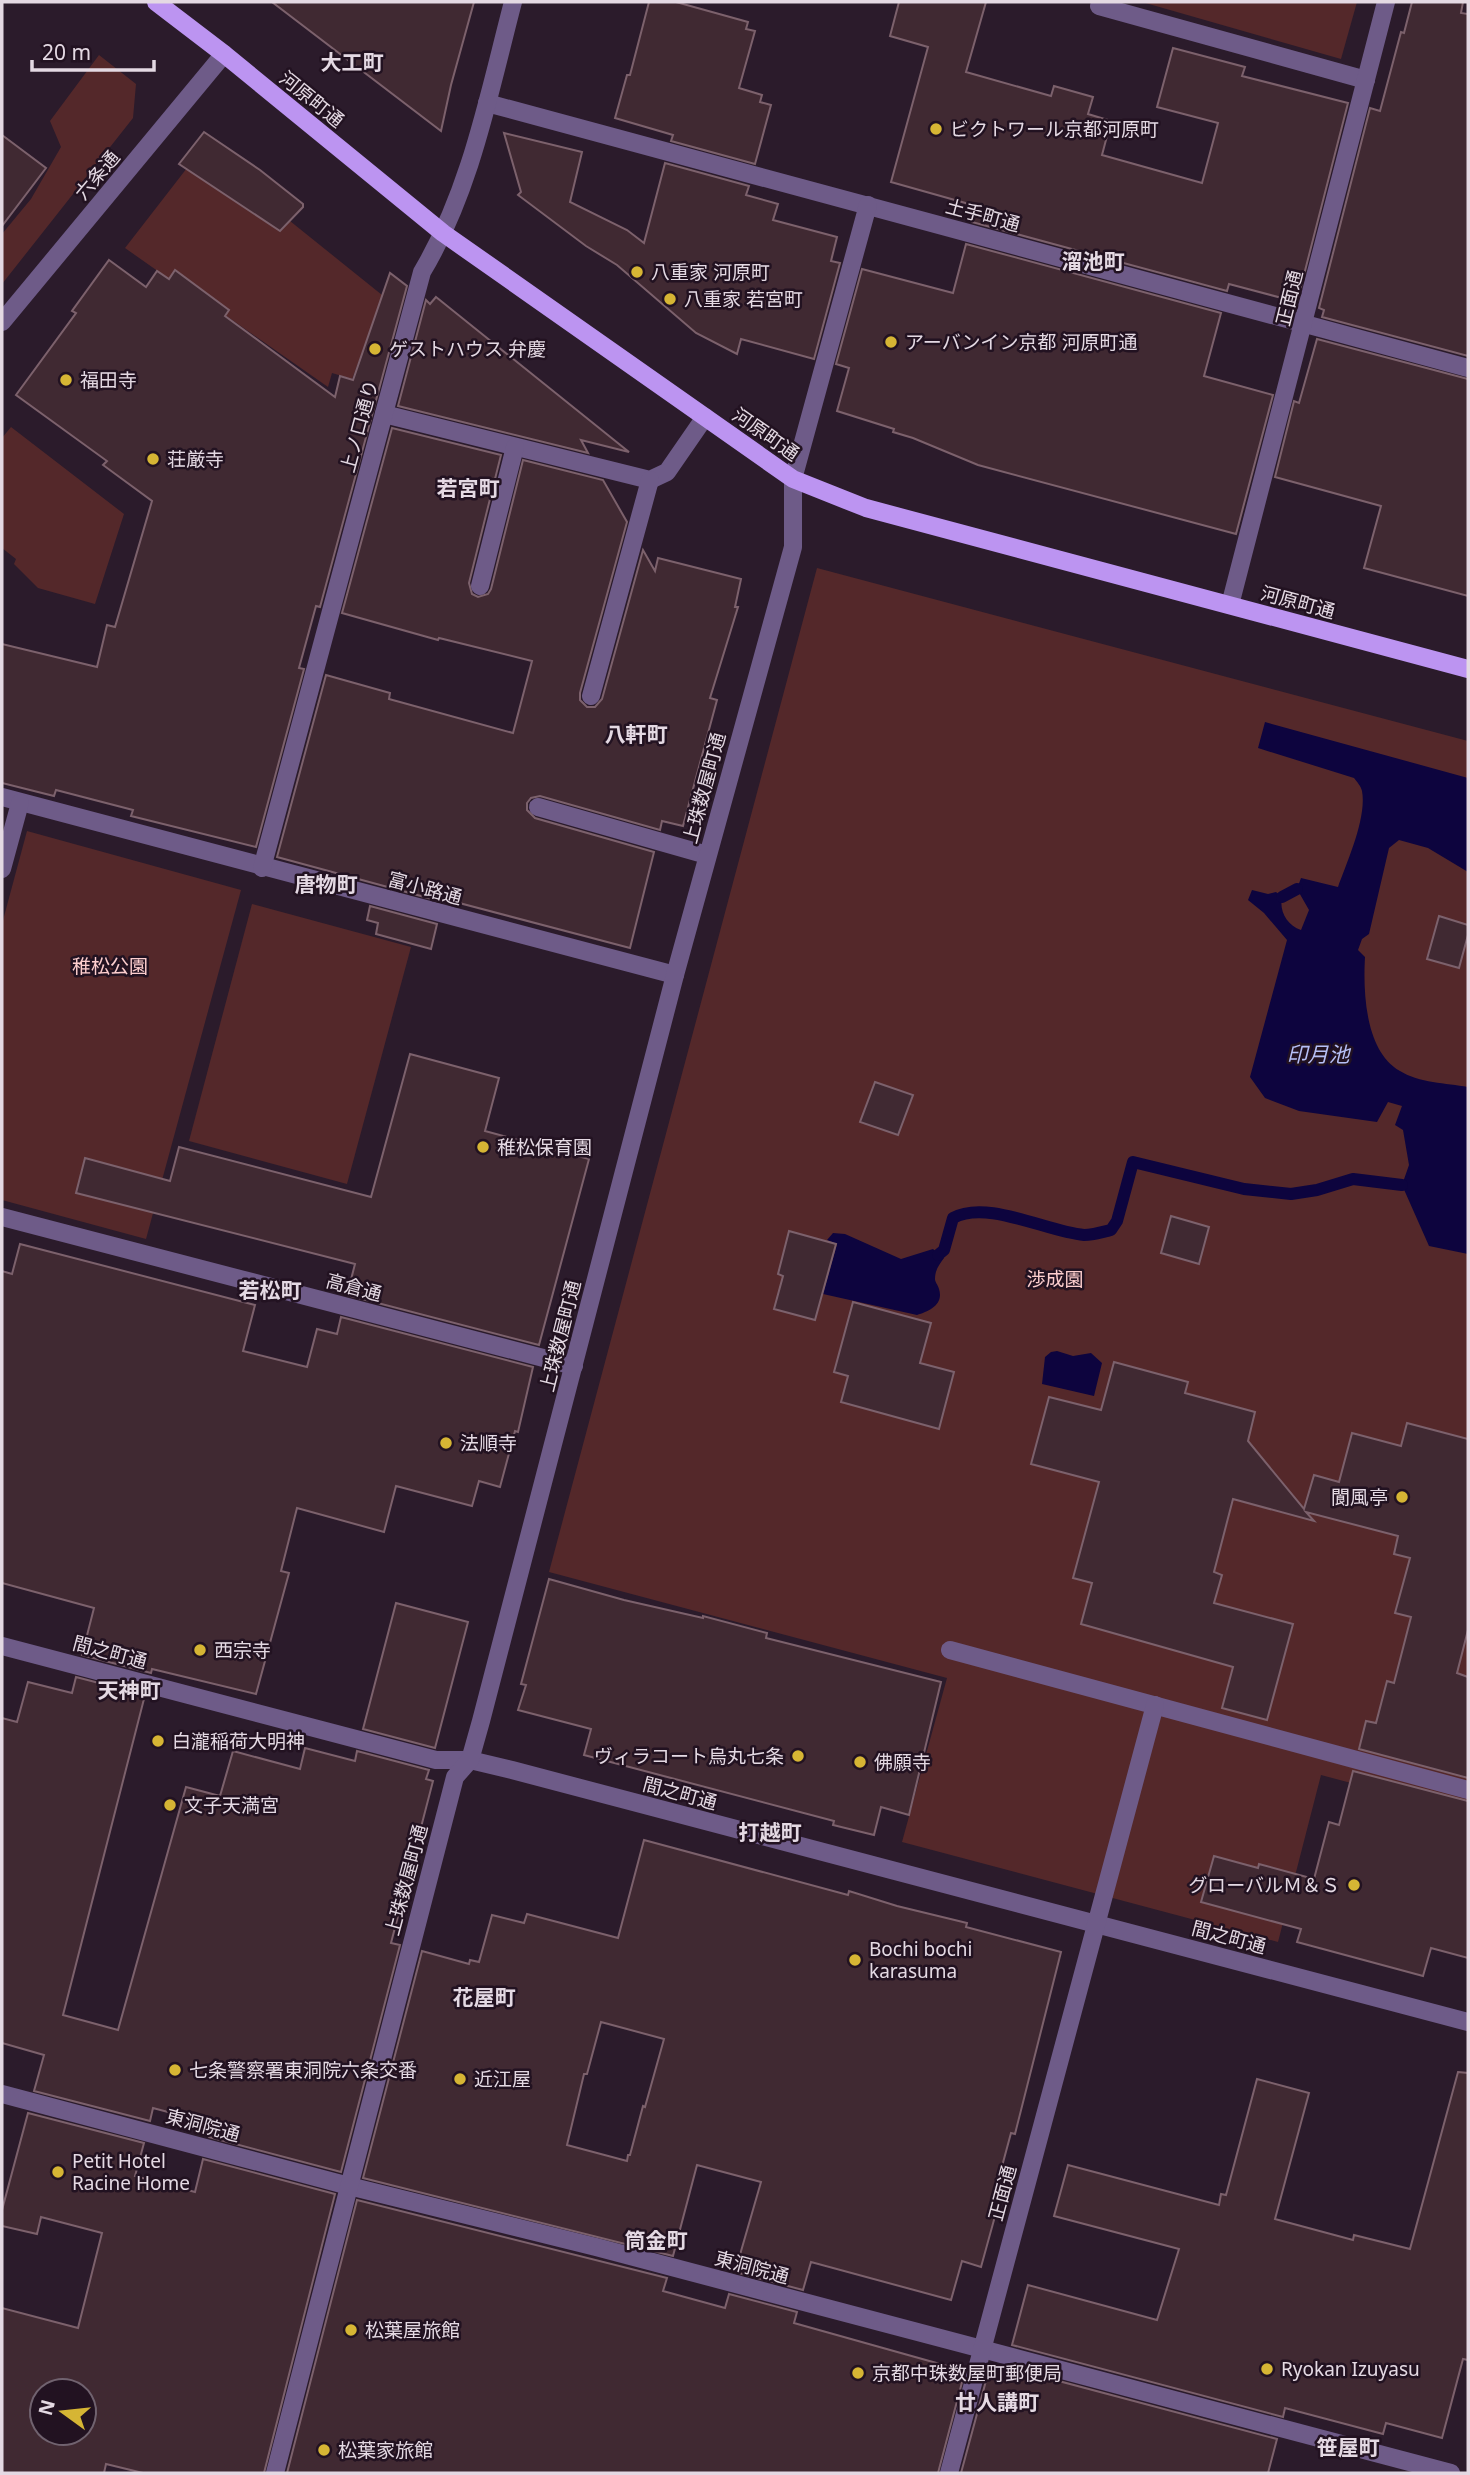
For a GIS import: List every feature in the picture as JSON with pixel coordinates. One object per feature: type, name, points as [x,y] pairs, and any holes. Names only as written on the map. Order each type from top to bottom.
[{"type":"main road","name":"河原町通","points":[[156,2],[443,233],[793,479],[866,508],[1468,669]]},
{"type":"street","name":"上ノ口通り","points":[[262,868],[422,271],[443,233],[463,182],[513,2]]},
{"type":"street","points":[[1101,2],[1099,6],[1366,80]]},
{"type":"street","name":"正面通","points":[[1230,605],[1386,2]]},
{"type":"street","name":"六条通","points":[[2,323],[223,54]]},
{"type":"street","name":"土手町通","points":[[486,103],[1468,368]]},
{"type":"street","name":"上珠数屋町通","points":[[275,2473],[455,1777],[470,1759],[675,975],[793,547],[793,479],[868,205]]},
{"type":"street","points":[[384,414],[650,480],[667,472],[705,417]]},
{"type":"street","points":[[480,586],[515,447]]},
{"type":"street","points":[[591,696],[650,480]]},
{"type":"street","name":"富小路通","points":[[2,797],[262,868],[675,975]]},
{"type":"street","points":[[2,869],[20,803]]},
{"type":"street","points":[[538,807],[707,855]]},
{"type":"street","name":"高倉通","points":[[2,1217],[574,1366]]},
{"type":"street","name":"間之町通","points":[[2,1646],[436,1760],[470,1759],[1468,2022]]},
{"type":"street","points":[[950,1650],[1468,1790]]},
{"type":"street","name":"正面通","points":[[949,2473],[1155,1705]]},
{"type":"street","name":"東洞院通","points":[[2,2094],[349,2186],[596,2247],[1451,2473]]},
{"type":"green space","points":[[1142,2],[1357,2],[1341,59]]},
{"type":"green space","points":[[99,55],[136,84],[133,118],[2,284],[2,234],[31,199],[61,147],[50,121]]},
{"type":"green space","points":[[187,168],[280,231],[290,221],[392,303],[373,324],[352,379],[332,373],[328,387],[225,315],[175,271],[169,279],[125,248]]},
{"type":"green space","points":[[11,427],[124,514],[95,604],[38,588],[14,564],[16,559],[2,548],[2,438]]},
{"type":"green space","name":"渉成園","points":[[817,568],[1468,741],[1468,1814],[1321,1775],[1278,1942],[902,1842],[947,1678],[549,1572]]},
{"type":"green space","name":"稚松公園","points":[[27,831],[241,890],[146,1239],[2,1200],[2,924]]},
{"type":"green space","points":[[252,904],[411,947],[347,1184],[189,1141]]},
{"type":"water","name":"印月池","points":[[1265,722],[1468,778],[1468,872],[1428,848],[1399,840],[1389,848],[1369,934],[1362,939],[1358,950],[1365,957],[1366,1003],[1373,1035],[1388,1062],[1416,1078],[1468,1087],[1468,1254],[1429,1246],[1402,1185],[1409,1165],[1403,1130],[1395,1125],[1402,1106],[1388,1102],[1377,1122],[1299,1111],[1265,1098],[1250,1077],[1287,940],[1264,913],[1248,900],[1252,890],[1268,894],[1276,892],[1282,897],[1285,917],[1301,930],[1309,910],[1297,889],[1301,878],[1338,887],[1355,840],[1363,802],[1361,789],[1354,778],[1258,748]]},
{"type":"water","points":[[833,1233],[845,1234],[901,1259],[933,1249],[944,1258],[935,1276],[940,1295],[937,1303],[917,1315],[823,1294],[837,1244],[827,1240]]},
{"type":"water","points":[[1057,1351],[1073,1356],[1091,1353],[1102,1363],[1094,1396],[1042,1384],[1045,1357]]},
{"type":"building","points":[[272,2],[474,2],[441,131]]},
{"type":"building","points":[[649,2],[676,2],[748,22],[746,29],[755,31],[739,88],[762,95],[760,102],[771,105],[755,164],[671,141],[673,135],[615,118],[627,75],[630,75]]},
{"type":"building","points":[[899,2],[986,2],[966,72],[1051,96],[1054,86],[1093,97],[1088,114],[1111,121],[1102,155],[1202,183],[1218,123],[1157,107],[1173,48],[1245,67],[1242,76],[1348,103],[1297,302],[1229,284],[1227,291],[972,222],[974,214],[967,213],[969,204],[891,182],[928,47],[890,36]]},
{"type":"building","points":[[1412,2],[1463,2],[1461,13],[1468,14],[1468,356],[1322,317],[1324,310],[1319,308],[1370,108],[1380,111],[1401,32],[1404,33]]},
{"type":"building","points":[[204,132],[260,170],[303,204],[280,231],[179,164]]},
{"type":"building","points":[[504,133],[582,152],[570,202],[627,230],[644,243],[665,163],[749,186],[746,195],[778,204],[773,220],[837,237],[831,261],[840,263],[814,359],[741,339],[737,354],[696,333],[617,265],[586,246],[518,195],[521,192]]},
{"type":"building","points":[[2,135],[46,168],[2,226]]},
{"type":"building","points":[[966,244],[1221,313],[1204,376],[1273,395],[1236,534],[978,465],[893,432],[894,429],[837,411],[849,368],[836,364],[862,269],[953,293]]},
{"type":"building","points":[[109,260],[146,287],[157,271],[169,279],[175,270],[229,310],[225,316],[335,397],[340,376],[353,380],[390,273],[407,286],[320,607],[316,606],[299,668],[304,669],[256,847],[131,816],[133,810],[56,790],[54,796],[2,783],[2,644],[97,667],[107,625],[115,627],[152,501],[103,465],[107,461],[16,395],[76,313],[72,311]]},
{"type":"building","points":[[436,297],[629,452],[581,440],[588,453],[398,406],[426,300],[430,304]]},
{"type":"building","points":[[1317,339],[1468,379],[1468,596],[1364,568],[1381,506],[1275,477],[1294,401],[1299,403]]},
{"type":"building","points":[[392,428],[501,455],[469,583],[472,594],[478,597],[488,594],[491,589],[523,460],[603,480],[627,522],[580,693],[580,700],[587,707],[595,707],[602,699],[643,550],[655,571],[658,558],[741,579],[735,607],[738,607],[710,698],[717,700],[683,826],[662,821],[660,830],[540,796],[531,798],[527,803],[527,810],[535,818],[654,852],[630,948],[444,899],[443,902],[277,857],[326,675],[390,693],[389,699],[513,733],[532,661],[439,638],[438,640],[342,613]]},
{"type":"building","points":[[370,906],[437,924],[431,949],[376,934],[378,923],[367,920]]},
{"type":"building","points":[[1439,916],[1468,925],[1459,968],[1427,959]]},
{"type":"building","points":[[410,1054],[499,1078],[485,1131],[589,1159],[539,1345],[347,1295],[355,1264],[76,1193],[85,1158],[170,1181],[179,1147],[371,1197]]},
{"type":"building","points":[[875,1082],[913,1095],[898,1135],[860,1122]]},
{"type":"building","points":[[1171,1216],[1209,1227],[1199,1264],[1161,1253]]},
{"type":"building","points":[[789,1231],[836,1244],[815,1320],[774,1309],[783,1276],[778,1274]]},
{"type":"building","points":[[20,1244],[255,1305],[243,1351],[307,1367],[317,1329],[337,1334],[341,1317],[533,1367],[518,1432],[515,1431],[500,1487],[479,1481],[472,1506],[396,1486],[384,1532],[297,1508],[281,1571],[289,1573],[256,1694],[152,1669],[151,1673],[82,1655],[94,1608],[2,1583],[2,1271],[12,1274]]},
{"type":"building","points":[[853,1302],[931,1323],[920,1363],[954,1372],[939,1429],[841,1402],[848,1376],[834,1372]]},
{"type":"building","points":[[1114,1362],[1188,1382],[1185,1393],[1255,1412],[1248,1441],[1304,1509],[1314,1475],[1339,1482],[1352,1433],[1401,1446],[1407,1423],[1468,1439],[1468,1630],[1457,1673],[1468,1677],[1468,1778],[1359,1749],[1366,1721],[1376,1723],[1387,1681],[1394,1683],[1411,1617],[1395,1613],[1410,1558],[1394,1554],[1398,1536],[1306,1512],[1314,1521],[1233,1499],[1214,1572],[1222,1575],[1214,1603],[1293,1624],[1267,1720],[1222,1708],[1233,1667],[1081,1624],[1092,1583],[1073,1578],[1099,1482],[1031,1464],[1049,1397],[1101,1410]]},
{"type":"building","points":[[549,1579],[624,1600],[703,1616],[767,1633],[766,1638],[941,1682],[909,1815],[881,1807],[874,1835],[833,1825],[834,1821],[584,1755],[591,1729],[518,1710],[526,1685],[521,1684]]},
{"type":"building","points":[[396,1603],[468,1622],[435,1748],[363,1729]]},
{"type":"building","points":[[76,1677],[145,1695],[63,2015],[118,2030],[186,1787],[220,1796],[233,1751],[300,1769],[305,1748],[355,1761],[357,1751],[429,1770],[426,1779],[433,1781],[391,1943],[400,1945],[341,2172],[209,2137],[213,2124],[153,2108],[150,2121],[34,2091],[44,2055],[2,2043],[2,1718],[17,1722],[28,1682],[72,1693]]},
{"type":"building","points":[[1353,1771],[1468,1801],[1468,1958],[1431,1948],[1423,1976],[1297,1942],[1301,1929],[1201,1902],[1214,1856],[1258,1868],[1259,1864],[1314,1879],[1329,1822],[1339,1825]]},
{"type":"building","points":[[644,1840],[848,1895],[849,1891],[967,1923],[966,1927],[1061,1952],[1015,2134],[1011,2133],[991,2207],[997,2209],[981,2267],[962,2261],[951,2300],[811,2262],[803,2290],[735,2272],[761,2182],[697,2165],[673,2256],[363,2178],[422,1951],[469,1964],[470,1960],[479,1962],[492,1915],[524,1923],[527,1914],[618,1938]],"holes":[[[601,2022],[664,2039],[627,2161],[567,2145],[584,2074],[587,2074]]]},
{"type":"building","points":[[1458,2072],[1468,2073],[1468,2360],[1463,2359],[1442,2438],[1386,2423],[1383,2434],[1285,2408],[1283,2417],[1012,2345],[1028,2285],[1157,2320],[1179,2249],[1054,2216],[1068,2165],[1219,2205],[1221,2194],[1226,2195],[1257,2079],[1309,2093],[1275,2219],[1353,2240],[1354,2235],[1410,2249]]},
{"type":"building","points":[[28,2113],[144,2143],[135,2176],[195,2192],[203,2159],[335,2194],[264,2473],[143,2473],[106,2464],[104,2473],[2,2473],[2,2308],[78,2328],[102,2233],[41,2217],[37,2234],[2,2226],[2,2210]]},
{"type":"building","points":[[357,2200],[667,2278],[663,2291],[725,2308],[729,2294],[797,2312],[794,2323],[965,2371],[938,2473],[287,2473]]},
{"type":"building","points":[[1006,2367],[1277,2439],[1268,2473],[961,2473],[987,2377],[1002,2380]]},
{"type":"waterway","points":[[1282,897],[1297,889]]},
{"type":"waterway","points":[[938,1255],[944,1250],[953,1218],[967,1213],[1000,1214],[1084,1235],[1111,1230],[1117,1221],[1133,1162],[1244,1189],[1291,1194],[1317,1190],[1353,1179],[1402,1185]]},
{"type":"place","name":"ビクトワール京都河原町","points":[[936,129]]},
{"type":"place","name":"八重家 河原町","points":[[637,272]]},
{"type":"place","name":"八重家 若宮町","points":[[670,299]]},
{"type":"place","name":"アーバンイン京都 河原町通","points":[[891,342]]},
{"type":"place","name":"ゲストハウス 弁慶","points":[[375,349]]},
{"type":"place","name":"福田寺","points":[[66,380]]},
{"type":"place","name":"荘厳寺","points":[[153,459]]},
{"type":"place","name":"稚松保育園","points":[[483,1147]]},
{"type":"place","name":"法順寺","points":[[446,1443]]},
{"type":"place","name":"閬風亭","points":[[1402,1497]]},
{"type":"place","name":"西宗寺","points":[[200,1650]]},
{"type":"place","name":"白瀧稲荷大明神","points":[[158,1741]]},
{"type":"place","name":"ヴィラコート烏丸七条","points":[[798,1756]]},
{"type":"place","name":"佛願寺","points":[[860,1762]]},
{"type":"place","name":"文子天満宮","points":[[170,1805]]},
{"type":"place","name":"グローバルＭ＆Ｓ","points":[[1354,1885]]},
{"type":"place","name":"Bochi bochi karasuma","points":[[855,1960]]},
{"type":"place","name":"七条警察署東洞院六条交番","points":[[175,2070]]},
{"type":"place","name":"近江屋","points":[[460,2079]]},
{"type":"place","name":"Petit Hotel Racine Home","points":[[58,2172]]},
{"type":"place","name":"松葉屋旅館","points":[[351,2330]]},
{"type":"place","name":"Ryokan Izuyasu","points":[[1267,2369]]},
{"type":"place","name":"京都中珠数屋町郵便局","points":[[858,2373]]},
{"type":"place","name":"松葉家旅館","points":[[324,2450]]},
{"type":"district","name":"大工町","points":[[352,62]]},
{"type":"district","name":"溜池町","points":[[1093,261]]},
{"type":"district","name":"若宮町","points":[[468,488]]},
{"type":"district","name":"八軒町","points":[[636,734]]},
{"type":"district","name":"唐物町","points":[[326,884]]},
{"type":"district","name":"若松町","points":[[270,1290]]},
{"type":"district","name":"天神町","points":[[129,1690]]},
{"type":"district","name":"打越町","points":[[770,1832]]},
{"type":"district","name":"花屋町","points":[[484,1997]]},
{"type":"district","name":"筒金町","points":[[656,2240]]},
{"type":"district","name":"廿人講町","points":[[997,2402]]},
{"type":"district","name":"笹屋町","points":[[1348,2447]]}]
